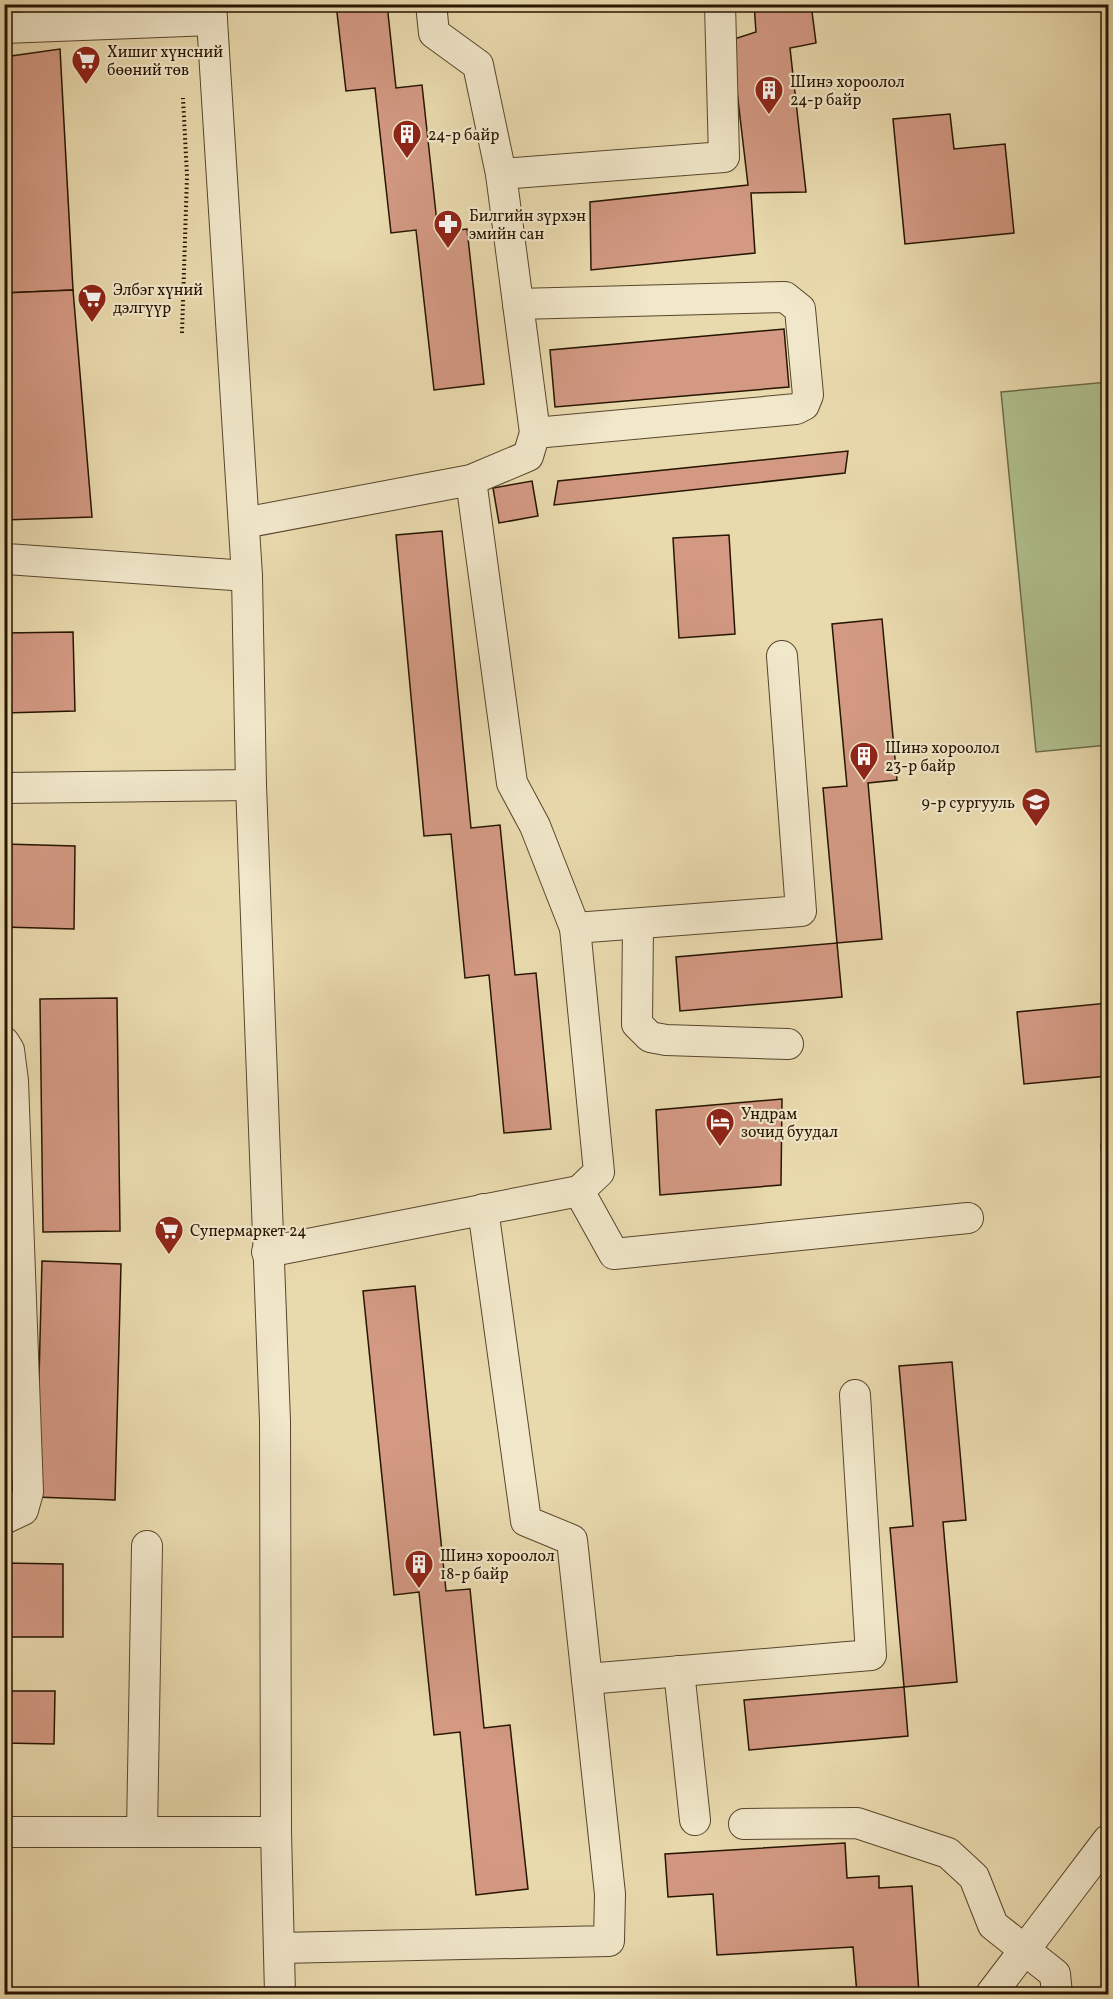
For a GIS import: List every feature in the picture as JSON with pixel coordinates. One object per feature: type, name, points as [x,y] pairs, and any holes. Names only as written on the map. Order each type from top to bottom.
[{"type":"street","points":[[244,523],[471,480],[528,456],[535,433],[501,174],[478,65],[434,33],[431,4]]},
{"type":"street","points":[[501,174],[724,156],[720,4]]},
{"type":"street","points":[[4,28],[212,12],[247,576],[251,785],[275,1421],[276,1832],[280,1995]]},
{"type":"street","points":[[518,304],[785,297],[800,309],[807,395],[804,405],[796,409],[535,433]]},
{"type":"street","points":[[267,1252],[579,1191],[599,1172],[575,928],[535,826],[512,783],[471,480]]},
{"type":"street","points":[[4,557],[247,576]]},
{"type":"street","points":[[575,928],[801,911],[782,656]]},
{"type":"street","points":[[4,788],[251,785]]},
{"type":"street","points":[[638,924],[637,1024],[650,1037],[666,1040],[788,1044]]},
{"type":"street","points":[[4,1042],[9,1050],[13,1081],[28,1492],[23,1510],[4,1519]]},
{"type":"street","points":[[579,1191],[614,1254],[968,1218]]},
{"type":"street","points":[[279,1948],[609,1941],[610,1894],[572,1540],[526,1521],[483,1209]]},
{"type":"street","points":[[587,1679],[871,1655],[855,1395]]},
{"type":"street","points":[[142,1832],[147,1546]]},
{"type":"street","points":[[679,1671],[695,1820]]},
{"type":"street","points":[[744,1824],[857,1823],[948,1853],[974,1877],[993,1925],[1055,1974],[1058,1995]]},
{"type":"street","points":[[4,1832],[276,1832]]},
{"type":"street","points":[[991,1995],[1108,1840]]},
{"type":"path","points":[[182,333],[187,176],[183,92]]},
{"type":"green space","points":[[1108,382],[1108,745],[1036,752],[1001,392]]},
{"type":"building","name":"24-р байр","points":[[336,4],[387,4],[396,88],[422,85],[438,232],[467,229],[484,384],[434,390],[416,230],[391,233],[375,88],[346,91]]},
{"type":"building","name":"Шинэ хороолол 24-р байр","points":[[754,4],[811,4],[816,43],[790,48],[806,192],[751,193],[755,253],[591,270],[590,202],[748,185],[731,40],[756,32]]},
{"type":"building","points":[[60,49],[73,290],[4,293],[4,57]]},
{"type":"building","points":[[950,114],[954,149],[1005,144],[1014,233],[905,244],[893,119]]},
{"type":"building","points":[[73,290],[92,517],[4,520],[4,293]]},
{"type":"building","points":[[784,329],[789,387],[555,407],[550,350]]},
{"type":"building","points":[[848,451],[845,473],[554,505],[558,481]]},
{"type":"building","points":[[532,481],[538,516],[499,523],[493,488]]},
{"type":"building","points":[[442,531],[471,828],[500,825],[515,975],[536,973],[551,1129],[504,1133],[489,975],[465,978],[451,834],[424,836],[396,535]]},
{"type":"building","points":[[729,535],[735,634],[679,638],[673,538]]},
{"type":"building","name":"Шинэ хороолол 23-р байр","points":[[882,619],[897,780],[868,783],[882,939],[837,943],[823,788],[847,786],[832,624]]},
{"type":"building","points":[[73,632],[75,711],[4,713],[4,633]]},
{"type":"building","points":[[4,844],[75,846],[74,929],[4,927]]},
{"type":"building","points":[[837,943],[842,997],[680,1011],[676,957]]},
{"type":"building","points":[[117,998],[120,1231],[43,1232],[40,999]]},
{"type":"building","points":[[1108,1003],[1108,1076],[1024,1084],[1017,1012]]},
{"type":"building","name":"Ундрам зочид буудал","points":[[782,1099],[781,1185],[660,1195],[656,1110]]},
{"type":"building","points":[[1108,1144],[1108,1181],[1105,1182],[1101,1145]]},
{"type":"building","points":[[42,1261],[121,1264],[115,1500],[36,1497]]},
{"type":"building","name":"Шинэ хороолол 18-р байр","points":[[415,1286],[446,1591],[470,1589],[484,1728],[510,1725],[528,1889],[476,1895],[460,1732],[434,1735],[419,1592],[394,1595],[363,1291]]},
{"type":"building","points":[[952,1362],[966,1520],[943,1522],[957,1682],[904,1687],[890,1528],[913,1526],[899,1366]]},
{"type":"building","points":[[4,1563],[63,1564],[63,1637],[4,1637]]},
{"type":"building","points":[[904,1687],[908,1736],[749,1750],[744,1700]]},
{"type":"building","points":[[4,1691],[55,1691],[54,1744],[4,1743]]},
{"type":"building","points":[[845,1843],[847,1878],[879,1876],[879,1888],[912,1886],[919,1994],[857,1994],[853,1947],[717,1955],[713,1894],[668,1897],[665,1854]]},
{"type":"building","points":[[511,1988],[511,1994],[453,1994]]},
{"type":"place","name":"Хишиг хүнсний бөөний төв","points":[[86,86]]},
{"type":"place","name":"Шинэ хороолол 24-р байр","points":[[769,116]]},
{"type":"place","name":"24-р байр","points":[[407,160]]},
{"type":"place","name":"Билгийн зүрхэн эмийн сан","points":[[448,250]]},
{"type":"place","name":"Элбэг хүний дэлгүүр","points":[[92,324]]},
{"type":"place","name":"Шинэ хороолол 23-р байр","points":[[864,782]]},
{"type":"place","name":"9-р сургууль","points":[[1036,828]]},
{"type":"place","name":"Ундрам зочид буудал","points":[[720,1148]]},
{"type":"place","name":"Супермаркет 24","points":[[169,1256]]},
{"type":"place","name":"Шинэ хороолол 18-р байр","points":[[419,1590]]}]
